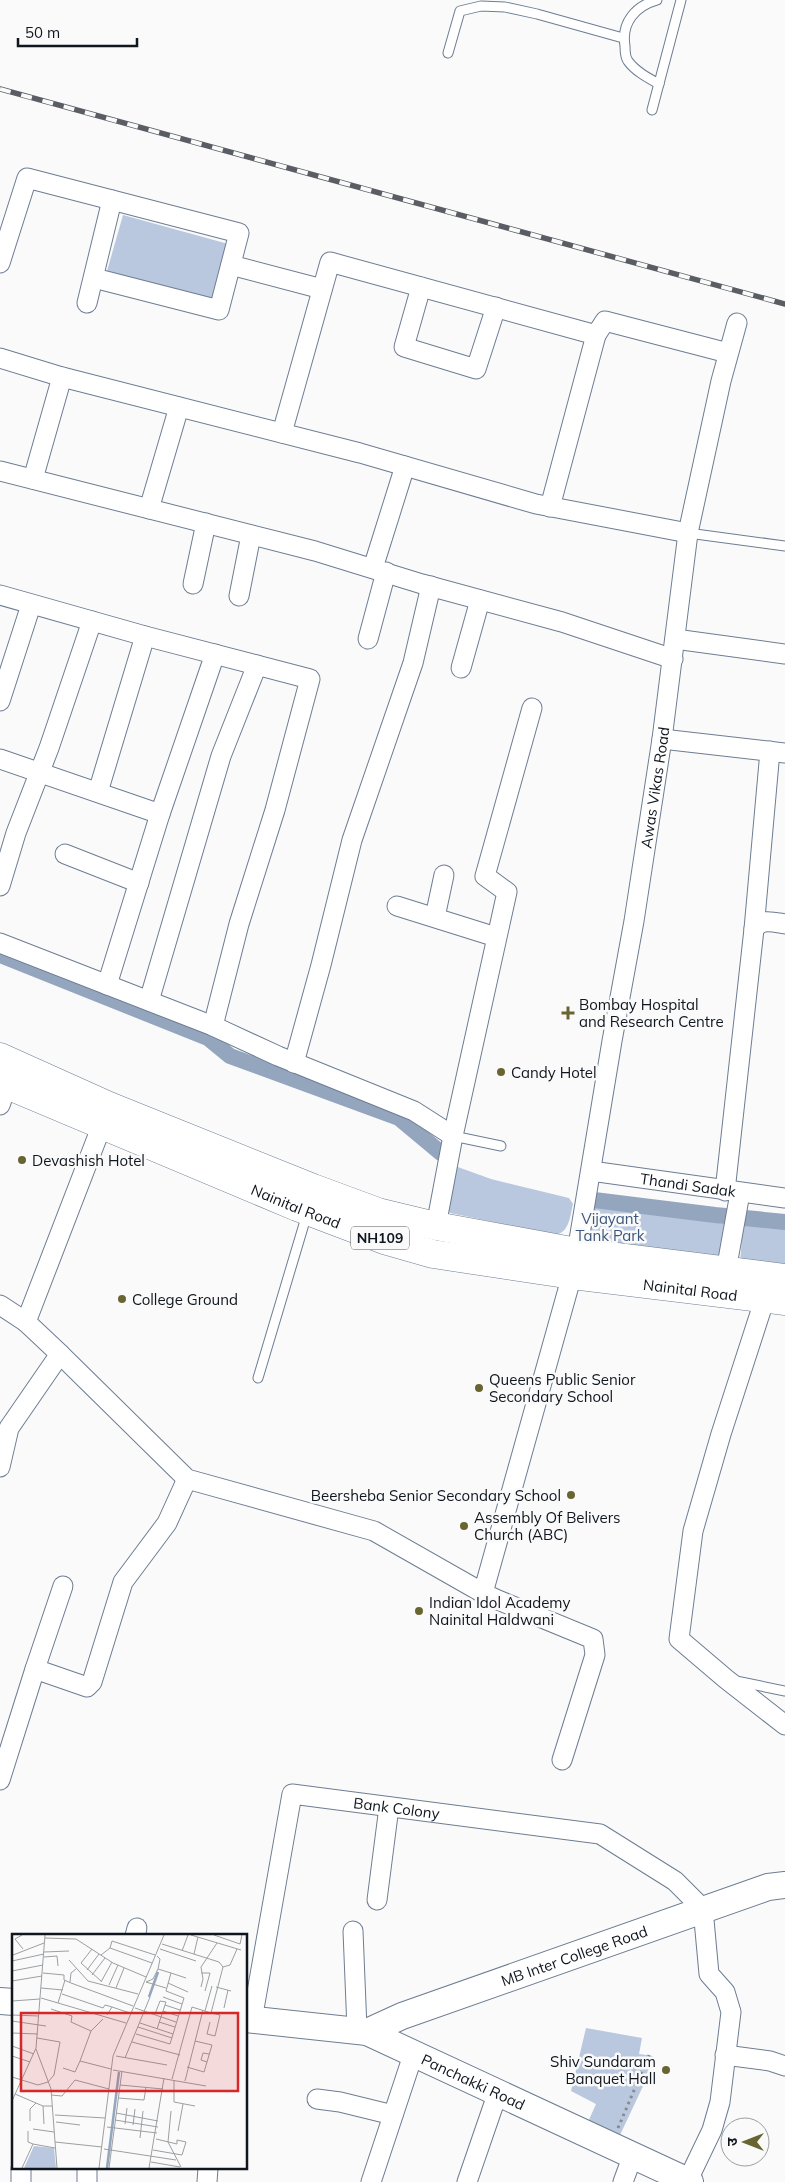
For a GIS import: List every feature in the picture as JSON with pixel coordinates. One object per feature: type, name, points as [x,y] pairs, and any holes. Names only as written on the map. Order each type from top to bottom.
[{"type":"highway","name":"Nainital Road","points":[[0,1057],[109,1106],[313,1188],[378,1212],[574,1264],[776,1288]]},
{"type":"highway","name":"Nainital Road","points":[[2,1091],[102,1125],[308,1211],[384,1240],[430,1253],[574,1264],[726,1271],[776,1288]]},
{"type":"highway","points":[[430,1253],[436,1226]]},
{"type":"main road","name":"MB Inter College Road","points":[[362,2031],[703,1909],[768,1887],[785,1885]]},
{"type":"main road","name":"Panchakki Road","points":[[249,2019],[362,2031],[414,2052],[688,2182]]},
{"type":"street","points":[[0,263],[27,178],[239,233],[219,310],[94,278]]},
{"type":"street","points":[[87,303],[112,200]]},
{"type":"street","points":[[282,433],[330,262],[596,335]]},
{"type":"street","points":[[230,265],[322,289]]},
{"type":"street","points":[[421,287],[404,347],[476,370],[496,308]]},
{"type":"street","points":[[550,507],[596,335],[605,321],[728,353]]},
{"type":"street","name":"Awas Vikas Road","points":[[483,1593],[574,1264],[634,922],[662,740],[688,533],[728,353],[737,323]]},
{"type":"street","points":[[0,358],[62,377],[282,433],[550,507],[688,533]]},
{"type":"street","points":[[33,479],[62,377]]},
{"type":"street","points":[[149,509],[179,407]]},
{"type":"street","points":[[368,640],[379,570],[405,466]]},
{"type":"street","points":[[0,471],[206,523],[379,570],[562,622],[673,659]]},
{"type":"street","points":[[193,584],[206,523]]},
{"type":"street","points":[[239,596],[250,535]]},
{"type":"street","points":[[294,1063],[352,840],[413,662],[431,586]]},
{"type":"street","points":[[0,595],[145,636],[310,679],[276,810],[239,924],[213,1026]]},
{"type":"street","points":[[461,668],[480,600]]},
{"type":"street","points":[[0,701],[31,605]]},
{"type":"street","points":[[0,886],[8,830],[39,772],[92,621]]},
{"type":"street","points":[[98,792],[145,636]]},
{"type":"street","points":[[675,639],[785,654]]},
{"type":"street","points":[[107,985],[160,814],[215,654]]},
{"type":"street","points":[[149,1001],[221,756],[257,665]]},
{"type":"street","points":[[436,1226],[453,1136],[507,892],[485,876],[532,708]]},
{"type":"street","points":[[662,740],[777,752],[754,929],[734,1204],[726,1271]]},
{"type":"street","points":[[0,759],[160,814]]},
{"type":"street","points":[[65,854],[139,883]]},
{"type":"street","points":[[435,917],[444,875]]},
{"type":"street","points":[[397,906],[496,937]]},
{"type":"street","points":[[754,929],[757,924],[765,921],[785,924]]},
{"type":"street","points":[[0,943],[213,1026],[294,1063],[414,1111],[453,1136]]},
{"type":"street","points":[[26,1322],[102,1125]]},
{"type":"street","name":"Thandi Sadak","points":[[591,1171],[734,1204],[785,1198]]},
{"type":"street","points":[[776,1288],[721,1434],[693,1531],[679,1639],[785,1725]]},
{"type":"street","points":[[0,1305],[26,1322],[188,1479],[374,1531],[483,1593],[593,1639],[595,1655],[562,1760]]},
{"type":"street","points":[[0,1467],[9,1428],[60,1354]]},
{"type":"street","points":[[35,1669],[87,1687],[92,1682],[123,1582],[167,1524],[188,1479]]},
{"type":"street","points":[[0,1780],[63,1586]]},
{"type":"street","name":"Bank Colony","points":[[249,2019],[292,1794],[600,1834],[675,1881],[703,1909]]},
{"type":"street","points":[[377,1900],[389,1807]]},
{"type":"street","points":[[688,2182],[712,2130],[720,2102],[731,2012],[725,1992],[709,1974],[703,1909]]},
{"type":"street","points":[[354,1931],[362,2031]]},
{"type":"street","points":[[371,2182],[414,2052]]},
{"type":"street","points":[[725,2056],[770,2061],[785,2066]]},
{"type":"street","points":[[467,2182],[498,2092]]},
{"type":"street","points":[[317,2099],[340,2102],[393,2115]]},
{"type":"street","points":[[622,2150],[623,2182]]},
{"type":"lane","points":[[519,11],[520,0]]},
{"type":"lane","points":[[657,0],[644,4],[628,20],[623,38],[627,60],[642,74],[659,84]]},
{"type":"lane","points":[[652,110],[680,0]]},
{"type":"lane","points":[[448,53],[460,11],[481,6],[537,14],[623,38]]},
{"type":"lane","points":[[688,533],[785,546]]},
{"type":"lane","points":[[453,1136],[501,1146]]},
{"type":"lane","points":[[258,1378],[308,1211]]},
{"type":"lane","points":[[726,1679],[785,1691]]},
{"type":"path","points":[[622,2150],[649,2055]]},
{"type":"green space","points":[[123,215],[232,245],[216,302],[107,271]]},
{"type":"green space","points":[[455,1166],[491,1179],[569,1198],[573,1204],[567,1227],[556,1235],[450,1213],[447,1207]]},
{"type":"green space","name":"Vijayant Tank Park","points":[[594,1205],[725,1224],[720,1259],[587,1244]]},
{"type":"green space","points":[[743,1223],[785,1227],[785,1269],[740,1264]]},
{"type":"green space","points":[[586,2028],[642,2038],[639,2054],[653,2056],[644,2084],[620,2135],[588,2122],[596,2104],[571,2091]]},
{"type":"waterway","points":[[0,955],[208,1038],[230,1056],[399,1118],[441,1153]]},
{"type":"waterway","points":[[594,1200],[785,1222]]},
{"type":"railway","points":[[0,89],[785,304]]},
{"type":"place","name":"Bombay Hospital and Research Centre","points":[[568,1013]]},
{"type":"place","name":"Candy Hotel","points":[[501,1072]]},
{"type":"place","name":"Devashish Hotel","points":[[22,1160]]},
{"type":"place","name":"College Ground","points":[[122,1299]]},
{"type":"place","name":"Queens Public Senior Secondary School","points":[[479,1388]]},
{"type":"place","name":"Beersheba Senior Secondary School","points":[[571,1495]]},
{"type":"place","name":"Assembly Of Belivers Church (ABC)","points":[[464,1526]]},
{"type":"place","name":"Indian Idol Academy Nainital Haldwani","points":[[419,1611]]},
{"type":"place","name":"Shiv Sundaram Banquet Hall","points":[[666,2070]]}]
